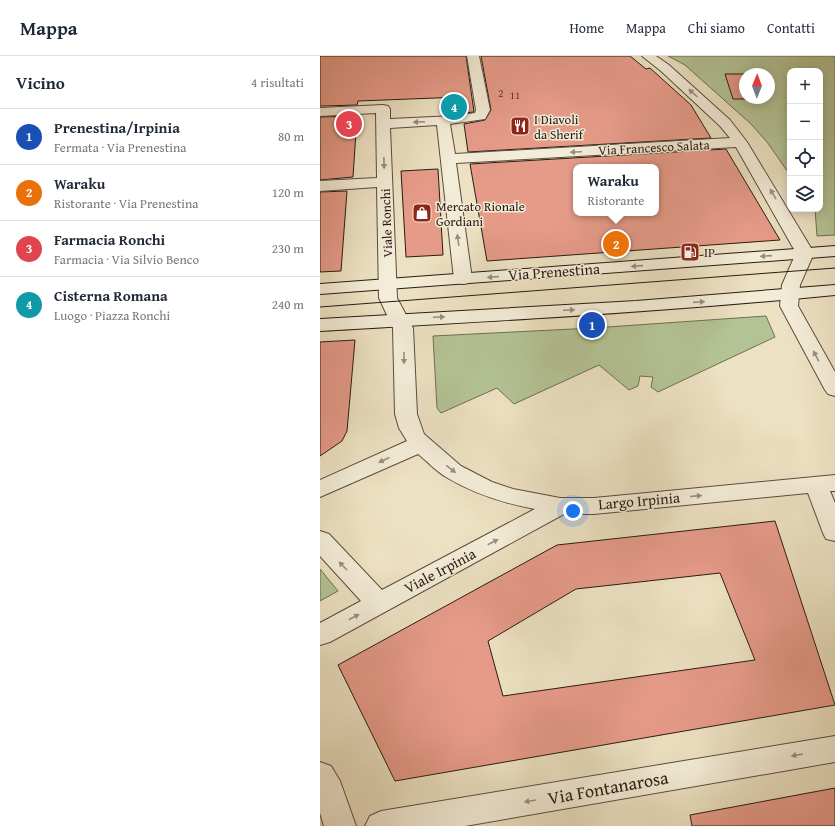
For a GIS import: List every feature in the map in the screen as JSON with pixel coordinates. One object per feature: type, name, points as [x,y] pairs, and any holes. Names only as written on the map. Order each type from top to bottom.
[{"type":"street","points":[[320,112],[443,121],[480,116],[483,110],[472,56]]},
{"type":"street","points":[[648,56],[665,68],[710,108],[740,142],[771,190],[805,253],[791,281],[788,295],[789,306],[835,390]]},
{"type":"street","name":"Viale Ronchi","points":[[383,117],[388,298],[400,319]]},
{"type":"street","points":[[443,121],[463,279]]},
{"type":"street","name":"Via Francesco Salata","points":[[448,159],[740,142]]},
{"type":"street","points":[[320,186],[384,182]]},
{"type":"street","name":"Via Prenestina","points":[[320,289],[835,251]]},
{"type":"street","points":[[320,325],[400,319],[625,308],[835,290]]},
{"type":"street","name":"Largo Irpinia","points":[[400,319],[403,328],[406,414],[410,428],[420,444],[454,472],[484,487],[509,496],[560,506],[594,506],[826,484]]},
{"type":"street","points":[[320,489],[420,444]]},
{"type":"street","points":[[826,484],[835,533]]},
{"type":"street","name":"Viale Irpinia","points":[[320,636],[560,506]]},
{"type":"street","points":[[320,540],[379,604]]},
{"type":"street","name":"Via Fontanarosa","points":[[381,826],[835,749]]},
{"type":"street","points":[[320,774],[329,791],[340,826]]},
{"type":"green space","points":[[668,56],[835,56],[835,235],[817,236],[815,212],[823,212],[823,68],[787,68],[787,171],[767,142],[751,124],[685,65]]},
{"type":"green space","points":[[766,316],[775,337],[658,392],[651,387],[653,377],[640,376],[638,386],[629,390],[599,365],[514,404],[497,388],[441,413],[437,408],[433,336],[593,328]]},
{"type":"green space","points":[[320,569],[338,591],[320,601]]},
{"type":"building","points":[[320,56],[466,56],[474,112],[463,113],[461,97],[358,101],[357,105],[320,106]]},
{"type":"building","points":[[481,56],[630,56],[646,69],[650,68],[691,105],[711,138],[468,152],[464,124],[485,120],[491,110]]},
{"type":"building","points":[[725,74],[739,74],[739,99],[733,99]]},
{"type":"building","points":[[357,116],[353,177],[320,180],[320,117]]},
{"type":"building","points":[[726,149],[780,240],[487,261],[470,164]]},
{"type":"building","name":"Mercato Rionale Gordiani","points":[[438,169],[443,255],[406,257],[401,171]]},
{"type":"building","points":[[347,191],[341,271],[320,272],[320,192]]},
{"type":"building","points":[[355,340],[347,431],[342,441],[320,456],[320,342]]},
{"type":"building","points":[[775,521],[835,705],[395,781],[338,665],[557,545]],"holes":[[[720,573],[755,660],[503,696],[488,641],[576,589]]]},
{"type":"building","points":[[835,788],[835,826],[692,826],[690,815]]},
{"type":"tram line","points":[[320,307],[835,268]]},
{"type":"place","name":"Cisterna Romana","points":[[454,107]]},
{"type":"place","name":"Farmacia Ronchi","points":[[349,124]]},
{"type":"place","name":"I Diavoli da Sherif","points":[[520,126]]},
{"type":"place","name":"Mercato Rionale Gordiani","points":[[422,213]]},
{"type":"place","name":"Waraku","points":[[616,244]]},
{"type":"place","name":"IP","points":[[690,252]]},
{"type":"place","name":"Prenestina/Irpinia","points":[[592,325]]}]
